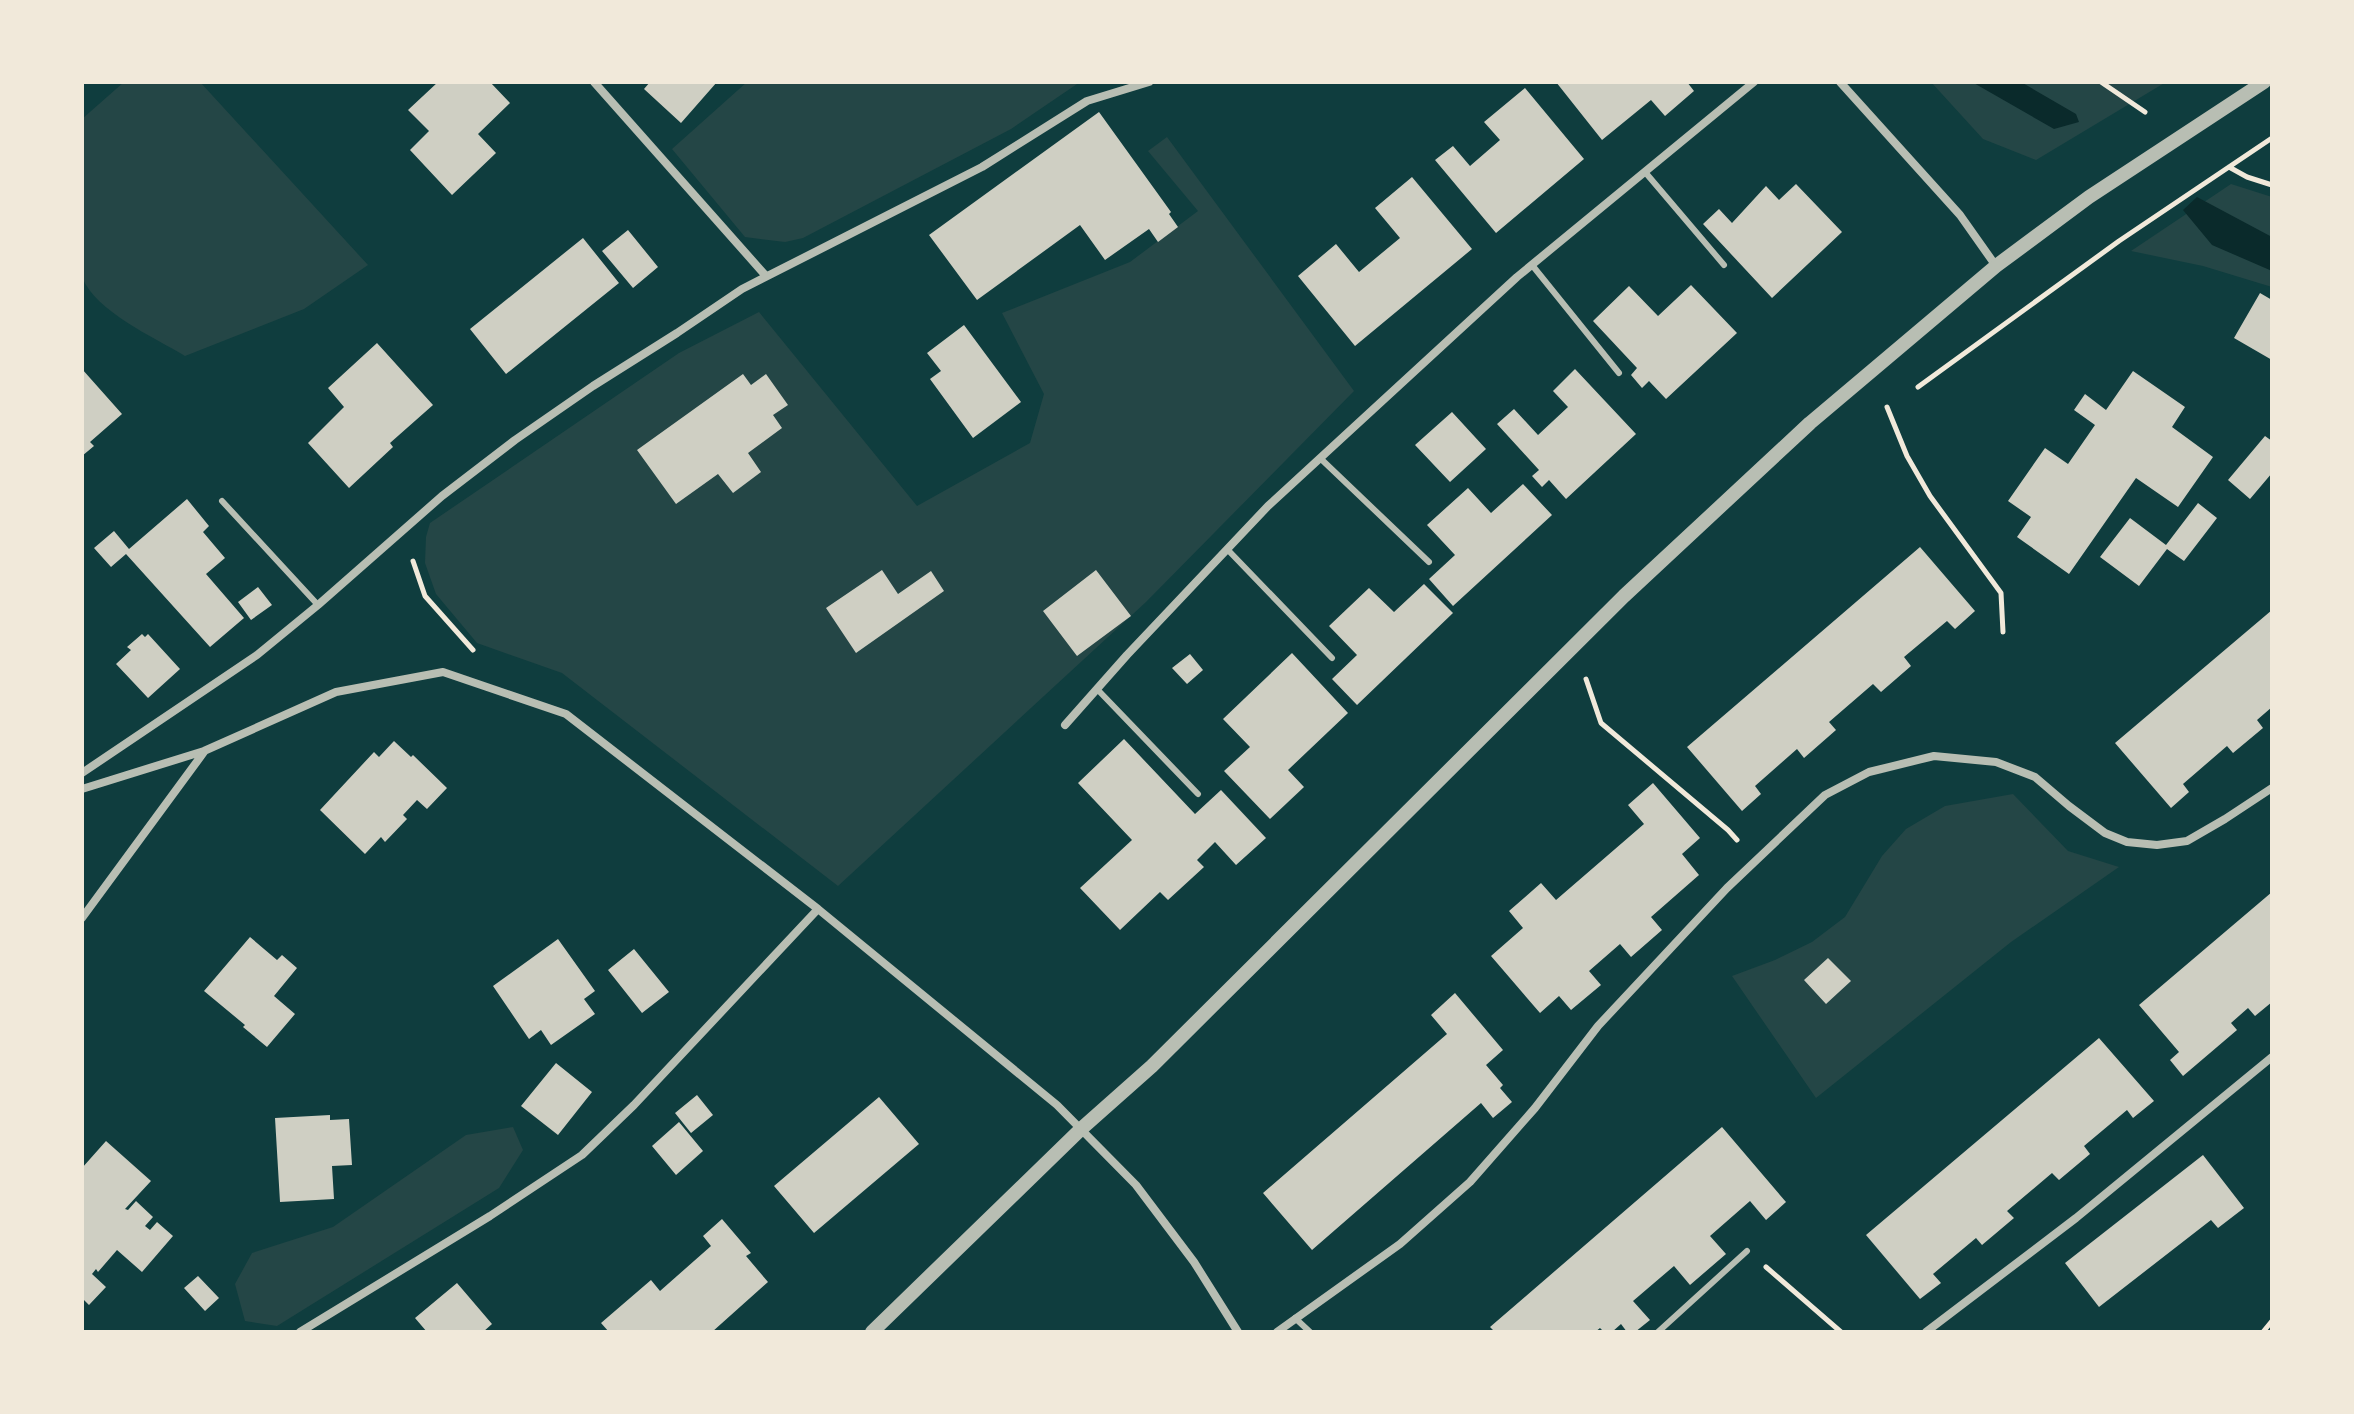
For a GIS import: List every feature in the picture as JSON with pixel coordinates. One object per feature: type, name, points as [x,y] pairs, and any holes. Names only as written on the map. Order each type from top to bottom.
[{"type":"street","points":[[594,82],[766,276]]},
{"type":"street","points":[[82,773],[257,655],[515,440],[742,289],[982,167],[1087,101],[1149,82]]},
{"type":"street","points":[[1065,725],[1268,506],[1532,265],[1754,82]]},
{"type":"street","points":[[1840,82],[1960,215],[1996,266]]},
{"type":"street","points":[[872,1332],[1081,1129],[1152,1066],[1624,596],[1810,423],[1996,266],[2089,197],[2264,82]]},
{"type":"street","points":[[82,789],[204,751],[336,692],[443,672],[566,714],[818,909],[1057,1105],[1136,1185],[1194,1262],[1238,1332]]},
{"type":"street","points":[[82,918],[204,751]]},
{"type":"street","points":[[1277,1332],[1400,1244],[1470,1182],[1535,1108],[1598,1026],[1727,888],[1825,795],[1869,772],[1934,756],[1996,762],[2035,777],[2105,833],[2127,842],[2157,845],[2187,841],[2272,788]]},
{"type":"street","points":[[300,1332],[490,1216],[582,1155],[634,1105],[818,909]]},
{"type":"street","points":[[1926,1332],[2088,1209],[2272,1057]]},
{"type":"lane","points":[[1645,172],[1724,265]]},
{"type":"lane","points":[[1532,265],[1619,373]]},
{"type":"lane","points":[[1320,458],[1429,562]]},
{"type":"lane","points":[[222,501],[318,605]]},
{"type":"lane","points":[[1227,549],[1332,658]]},
{"type":"lane","points":[[1097,689],[1198,794]]},
{"type":"lane","points":[[1658,1332],[1747,1251]]},
{"type":"lane","points":[[1295,1318],[1310,1332]]},
{"type":"path","points":[[2101,82],[2145,112]]},
{"type":"path","points":[[1918,387],[2119,241],[2272,138]]},
{"type":"path","points":[[2228,167],[2272,185]]},
{"type":"path","points":[[1887,407],[1907,456],[1930,496],[2001,593],[2003,632]]},
{"type":"path","points":[[411,524],[413,567],[425,596],[484,662],[493,689]]},
{"type":"path","points":[[1559,661],[1586,677],[1601,723],[1728,830],[1755,861]]},
{"type":"path","points":[[1747,1251],[1841,1332]]},
{"type":"path","points":[[2263,1332],[2272,1321]]},
{"type":"shaded area","points":[[124,82],[200,82],[368,265],[304,309],[185,356],[113,312],[89,290],[82,277],[82,119]]},
{"type":"shaded area","points":[[747,82],[1080,82],[1011,129],[803,238],[785,242],[745,237],[672,149]]},
{"type":"shaded area","points":[[1931,82],[2166,82],[2036,160],[1983,139]]},
{"type":"shaded area","points":[[1972,82],[2021,82],[2076,114],[2079,122],[2054,129]]},
{"type":"shaded area","points":[[1167,137],[1354,391],[1146,602],[838,886],[562,673],[477,643],[436,594],[425,563],[430,523],[679,353],[759,312],[917,506],[1030,443],[1044,394],[1002,313],[1130,262],[1198,211],[1148,151]]},
{"type":"shaded area","points":[[2231,184],[2272,197],[2272,287],[2203,266],[2131,251]]},
{"type":"shaded area","points":[[2197,197],[2272,237],[2272,271],[2212,245],[2183,210]]},
{"type":"shaded area","points":[[2013,794],[2068,851],[2119,867],[2011,942],[1816,1098],[1732,976],[1812,942],[1845,917],[1882,856],[1906,829],[1945,806]]},
{"type":"shaded area","points":[[513,1127],[523,1150],[499,1188],[277,1326],[245,1321],[235,1284],[252,1253],[333,1227],[466,1135]]},
{"type":"building","points":[[438,82],[490,82],[510,103],[478,134],[496,153],[452,195],[410,150],[429,131],[408,110]]},
{"type":"building","points":[[650,82],[717,82],[681,123],[644,89]]},
{"type":"building","points":[[1556,82],[1687,82],[1694,91],[1665,116],[1651,100],[1602,140]]},
{"type":"building","points":[[1525,88],[1584,159],[1496,233],[1435,160],[1453,146],[1470,166],[1500,140],[1484,122]]},
{"type":"building","points":[[1099,112],[1171,212],[1169,214],[1178,227],[1158,242],[1149,229],[1105,260],[1080,225],[977,300],[929,235]]},
{"type":"building","points":[[1412,177],[1472,249],[1355,346],[1298,276],[1336,244],[1359,272],[1400,238],[1375,208]]},
{"type":"building","points":[[1796,184],[1842,232],[1772,298],[1703,224],[1719,209],[1732,223],[1766,186],[1779,200]]},
{"type":"building","points":[[628,230],[658,267],[633,288],[602,251]]},
{"type":"building","points":[[583,238],[619,283],[506,374],[470,329]]},
{"type":"building","points":[[1691,285],[1737,333],[1666,399],[1649,381],[1642,388],[1631,375],[1637,368],[1593,321],[1629,286],[1658,316]]},
{"type":"building","points":[[2260,293],[2272,300],[2272,360],[2234,338]]},
{"type":"building","points":[[964,325],[1021,402],[973,438],[930,379],[941,371],[927,353]]},
{"type":"building","points":[[377,343],[433,405],[390,443],[393,447],[349,488],[308,443],[344,407],[328,388]]},
{"type":"building","points":[[82,369],[122,414],[90,442],[94,446],[82,456]]},
{"type":"building","points":[[1575,369],[1636,434],[1566,499],[1549,480],[1542,487],[1532,476],[1539,470],[1497,424],[1514,409],[1538,435],[1568,407],[1553,391]]},
{"type":"building","points":[[2133,371],[2185,407],[2172,427],[2213,457],[2178,507],[2136,478],[2069,574],[2017,537],[2031,517],[2008,501],[2045,448],[2068,464],[2095,425],[2074,410],[2085,394],[2106,410]]},
{"type":"building","points":[[743,374],[751,385],[766,374],[788,405],[773,415],[782,428],[748,453],[761,472],[733,493],[718,474],[676,504],[637,450]]},
{"type":"building","points":[[1452,412],[1486,449],[1450,482],[1415,445]]},
{"type":"building","points":[[2265,436],[2272,441],[2272,473],[2250,499],[2228,480]]},
{"type":"building","points":[[1523,484],[1552,515],[1453,606],[1429,579],[1455,555],[1427,525],[1468,488],[1491,513]]},
{"type":"building","points":[[187,499],[209,526],[203,532],[225,558],[206,574],[244,618],[210,647],[126,554],[111,567],[94,548],[114,531],[129,549]]},
{"type":"building","points":[[2198,503],[2217,518],[2184,561],[2167,549],[2139,586],[2100,557],[2130,518],[2166,545]]},
{"type":"building","points":[[1920,547],[1975,611],[1955,629],[1947,621],[1904,657],[1911,666],[1881,692],[1873,684],[1829,722],[1836,730],[1804,758],[1797,749],[1755,786],[1761,794],[1742,811],[1687,747]]},
{"type":"building","points":[[882,570],[898,594],[931,571],[944,591],[856,653],[826,608]]},
{"type":"building","points":[[1096,570],[1131,616],[1077,656],[1043,611]]},
{"type":"building","points":[[1424,584],[1453,613],[1357,705],[1332,679],[1357,655],[1329,626],[1369,588],[1394,612]]},
{"type":"building","points":[[258,587],[272,605],[251,620],[238,602]]},
{"type":"building","points":[[2272,610],[2272,707],[2257,720],[2263,728],[2233,753],[2227,746],[2183,784],[2189,792],[2171,808],[2115,743]]},
{"type":"building","points":[[142,634],[145,637],[148,634],[180,669],[148,698],[116,664],[131,650],[127,647]]},
{"type":"building","points":[[1292,653],[1348,713],[1288,770],[1304,787],[1270,819],[1224,771],[1250,747],[1223,719]]},
{"type":"building","points":[[1190,654],[1203,670],[1187,684],[1172,668]]},
{"type":"building","points":[[1124,739],[1195,814],[1221,790],[1266,838],[1236,865],[1215,842],[1197,860],[1204,867],[1168,900],[1160,892],[1120,930],[1080,888],[1132,840],[1078,783]]},
{"type":"building","points":[[394,741],[447,788],[427,809],[417,800],[403,815],[407,819],[385,842],[381,837],[365,854],[320,810],[374,752],[379,757]]},
{"type":"building","points":[[1653,783],[1700,838],[1682,854],[1699,875],[1651,917],[1662,930],[1631,957],[1620,944],[1589,971],[1601,985],[1571,1010],[1559,996],[1540,1013],[1491,956],[1523,928],[1509,911],[1541,883],[1556,900],[1644,824],[1628,805]]},
{"type":"building","points":[[2272,892],[2272,1002],[2255,1016],[2248,1008],[2231,1023],[2237,1030],[2183,1076],[2170,1060],[2179,1052],[2139,1005]]},
{"type":"building","points":[[250,937],[277,960],[282,955],[297,968],[274,996],[295,1014],[267,1047],[204,991]]},
{"type":"building","points":[[558,939],[595,991],[584,999],[595,1014],[551,1045],[541,1030],[529,1039],[493,986]]},
{"type":"building","points":[[634,949],[669,992],[642,1013],[608,970]]},
{"type":"building","points":[[1828,958],[1851,981],[1826,1004],[1804,980]]},
{"type":"building","points":[[1455,993],[1503,1050],[1486,1065],[1503,1085],[1500,1088],[1512,1102],[1493,1118],[1481,1103],[1312,1250],[1263,1193],[1447,1034],[1431,1015]]},
{"type":"building","points":[[2099,1038],[2154,1101],[2133,1118],[2127,1110],[2084,1146],[2090,1154],[2059,1180],[2052,1173],[2007,1211],[2014,1218],[1982,1245],[1976,1238],[1933,1274],[1941,1283],[1920,1299],[1866,1235]]},
{"type":"building","points":[[556,1063],[592,1092],[558,1135],[521,1106]]},
{"type":"building","points":[[697,1095],[713,1115],[691,1133],[675,1113]]},
{"type":"building","points":[[879,1097],[919,1144],[814,1233],[774,1186]]},
{"type":"building","points":[[330,1115],[330,1120],[349,1119],[352,1165],[332,1166],[334,1199],[280,1202],[275,1118]]},
{"type":"building","points":[[679,1122],[703,1151],[676,1175],[652,1146]]},
{"type":"building","points":[[1722,1127],[1786,1202],[1766,1220],[1750,1201],[1710,1236],[1726,1254],[1690,1285],[1674,1266],[1633,1301],[1650,1320],[1635,1332],[1627,1332],[1621,1324],[1612,1332],[1604,1332],[1600,1328],[1595,1332],[1495,1332],[1490,1327]]},
{"type":"building","points":[[106,1141],[151,1181],[125,1209],[128,1210],[136,1201],[153,1217],[145,1226],[150,1230],[157,1222],[173,1236],[142,1272],[117,1250],[98,1272],[96,1269],[92,1274],[106,1287],[89,1305],[82,1298],[82,1168]]},
{"type":"building","points":[[2203,1155],[2244,1208],[2218,1228],[2211,1220],[2099,1307],[2065,1263]]},
{"type":"building","points":[[722,1219],[751,1253],[746,1256],[768,1282],[712,1332],[609,1332],[601,1323],[651,1280],[660,1291],[711,1246],[703,1236]]},
{"type":"building","points":[[198,1276],[219,1298],[205,1311],[184,1288]]},
{"type":"building","points":[[457,1283],[492,1324],[483,1332],[427,1332],[415,1318]]}]
